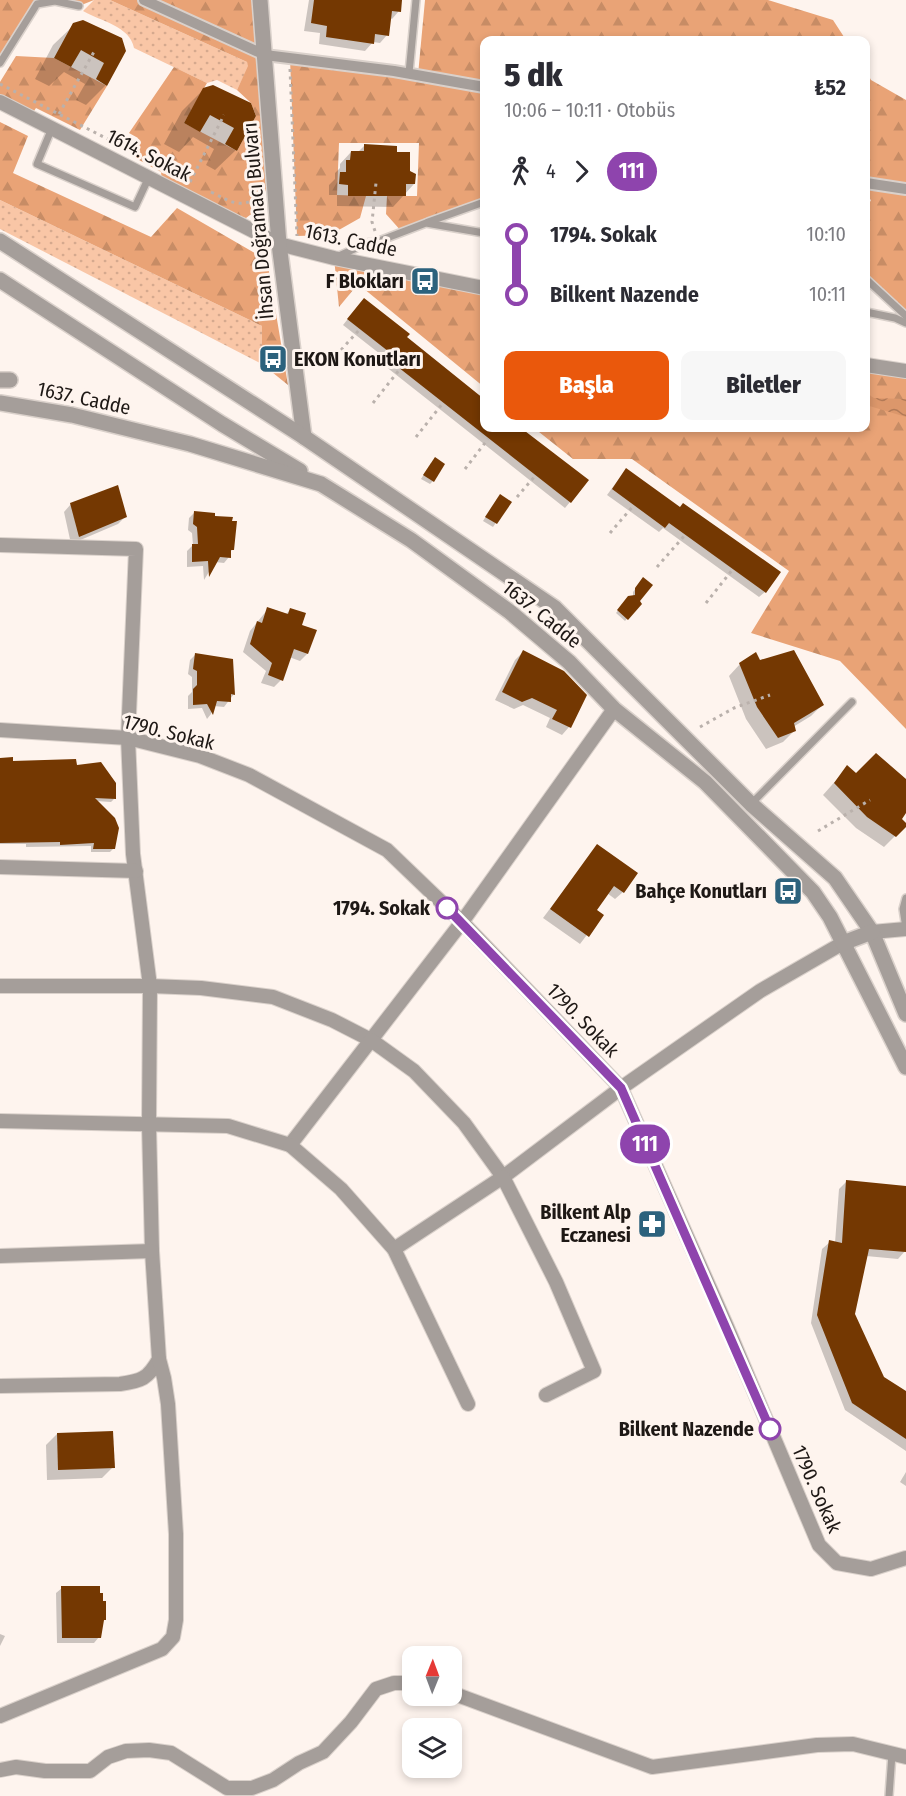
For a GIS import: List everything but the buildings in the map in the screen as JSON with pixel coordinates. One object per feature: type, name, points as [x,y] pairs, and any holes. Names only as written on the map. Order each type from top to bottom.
[{"type":"street","points":[[144,0],[265,55],[409,73],[480,86]]},
{"type":"street","name":"İhsan Doğramacı Bulvarı","points":[[261,0],[279,244],[304,437]]},
{"type":"street","name":"1614. Sokak","points":[[0,102],[279,244]]},
{"type":"street","points":[[870,184],[906,189]]},
{"type":"street","name":"1637. Cadde","points":[[0,241],[304,437],[555,608],[751,804],[835,878],[872,932],[906,1014]]},
{"type":"street","name":"1613. Cadde","points":[[279,244],[334,258],[480,287]]},
{"type":"street","points":[[0,279],[212,417],[321,484]]},
{"type":"street","points":[[870,366],[906,371]]},
{"type":"street","name":"1637. Cadde","points":[[0,403],[72,415],[179,441],[321,484],[411,540],[510,612],[569,662],[614,709],[705,782],[805,884],[830,917],[906,1067]]},
{"type":"street","points":[[0,545],[136,549],[128,738],[133,854],[150,986],[149,1125],[152,1251],[159,1359],[168,1404],[176,1534],[176,1620],[173,1637],[162,1649],[0,1716]]},
{"type":"street","points":[[290,1145],[462,922],[614,709]]},
{"type":"street","name":"1790. Sokak","points":[[0,730],[128,738],[200,756],[249,776],[387,849],[462,922],[621,1088],[727,1327],[819,1545],[837,1563],[871,1569],[906,1558]]},
{"type":"street","points":[[0,867],[136,871]]},
{"type":"street","points":[[394,1249],[503,1177],[621,1088],[760,992],[843,943],[872,932],[906,928]]},
{"type":"street","points":[[0,986],[201,988],[273,998],[332,1020],[371,1040],[414,1071],[464,1123],[503,1177],[556,1282],[594,1371],[546,1395]]},
{"type":"street","points":[[0,1121],[228,1126],[290,1145],[341,1189],[394,1249],[468,1404]]},
{"type":"street","points":[[0,1256],[152,1251]]},
{"type":"street","points":[[0,1386],[120,1384],[138,1381],[152,1372],[159,1359]]},
{"type":"street","points":[[0,1770],[16,1767],[90,1771],[108,1757],[126,1751],[150,1750],[171,1752],[227,1788],[252,1788],[273,1780],[299,1763],[323,1752],[351,1722],[376,1689],[402,1683]]},
{"type":"street","points":[[462,1697],[652,1767],[817,1745],[853,1744],[906,1757]]},
{"type":"lane","points":[[409,73],[416,0]]},
{"type":"lane","points":[[0,63],[37,4],[55,1],[79,6]]},
{"type":"lane","points":[[52,128],[37,164],[135,207],[149,177]]},
{"type":"lane","points":[[334,258],[367,243],[379,241],[480,203]]},
{"type":"lane","points":[[426,223],[480,232]]},
{"type":"lane","points":[[870,283],[906,316]]},
{"type":"lane","points":[[870,313],[895,318],[906,323]]},
{"type":"lane","points":[[751,804],[852,702]]},
{"type":"lane","points":[[906,898],[903,909],[906,928]]},
{"type":"lane","points":[[889,1796],[892,1754]]},
{"type":"path","points":[[59,114],[95,50]]},
{"type":"path","points":[[290,58],[297,236]]},
{"type":"path","points":[[0,84],[140,156]]},
{"type":"path","points":[[199,186],[190,182],[224,115]]},
{"type":"path","points":[[376,183],[372,222],[379,241]]},
{"type":"path","points":[[208,190],[235,204],[246,204],[259,198],[264,190]]},
{"type":"path","points":[[332,361],[360,329]]},
{"type":"path","points":[[373,403],[400,369]]},
{"type":"path","points":[[416,437],[443,403]]},
{"type":"path","points":[[465,469],[488,439]]},
{"type":"path","points":[[518,497],[535,476]]},
{"type":"path","points":[[610,533],[634,506]]},
{"type":"path","points":[[657,567],[685,535]]},
{"type":"path","points":[[706,603],[733,569]]},
{"type":"path","points":[[700,727],[734,708],[770,695]]},
{"type":"path","points":[[818,831],[870,800]]},
{"type":"shaded area","points":[[94,0],[110,0],[247,62],[249,66],[237,90],[217,80],[207,83],[134,48],[127,34],[121,29],[83,11]]},
{"type":"shaded area","points":[[0,200],[262,326],[262,364],[0,229]]},
{"type":"green space","points":[[0,0],[94,0],[79,6],[55,1],[37,4],[0,63]]},
{"type":"green space","points":[[110,0],[253,0],[267,188],[258,209],[246,218],[230,214],[162,180],[161,172],[130,155],[138,138],[129,133],[174,67],[207,83],[184,123],[237,151],[256,116],[251,103],[237,90],[248,66],[247,62]]},
{"type":"green space","points":[[425,0],[768,0],[833,20],[843,36],[480,36],[480,203],[402,232],[386,214],[387,196],[417,196],[419,143],[339,143],[337,195],[366,196],[360,218],[330,235],[297,236],[290,58],[418,75]]},
{"type":"green space","points":[[16,56],[54,58],[107,86],[80,130],[36,108],[30,117],[0,102],[0,82]]},
{"type":"green space","points":[[870,78],[906,100],[906,316],[870,283]]},
{"type":"green space","points":[[0,122],[28,136],[13,173],[151,237],[177,208],[267,260],[288,385],[262,364],[262,326],[0,200]]},
{"type":"green space","points":[[334,258],[480,289],[480,384],[358,284],[339,307]]},
{"type":"green space","points":[[870,367],[906,372],[906,729],[840,661],[751,633],[789,571],[632,459],[573,459],[539,432],[870,432]]},
{"type":"water","points":[[870,396],[874,398],[906,399],[906,417],[870,406]]},
{"type":"bus line","name":"111","points":[[447,908],[621,1088],[770,1429]]},
{"type":"place","name":"F Blokları","points":[[425,281]]},
{"type":"place","name":"EKON Konutları","points":[[273,359]]},
{"type":"place","name":"Bahçe Konutları","points":[[788,891]]},
{"type":"place","name":"1794. Sokak","points":[[447,908]]},
{"type":"place","name":"Bilkent Alp Eczanesi","points":[[652,1224]]},
{"type":"place","name":"Bilkent Nazende","points":[[770,1429]]}]
